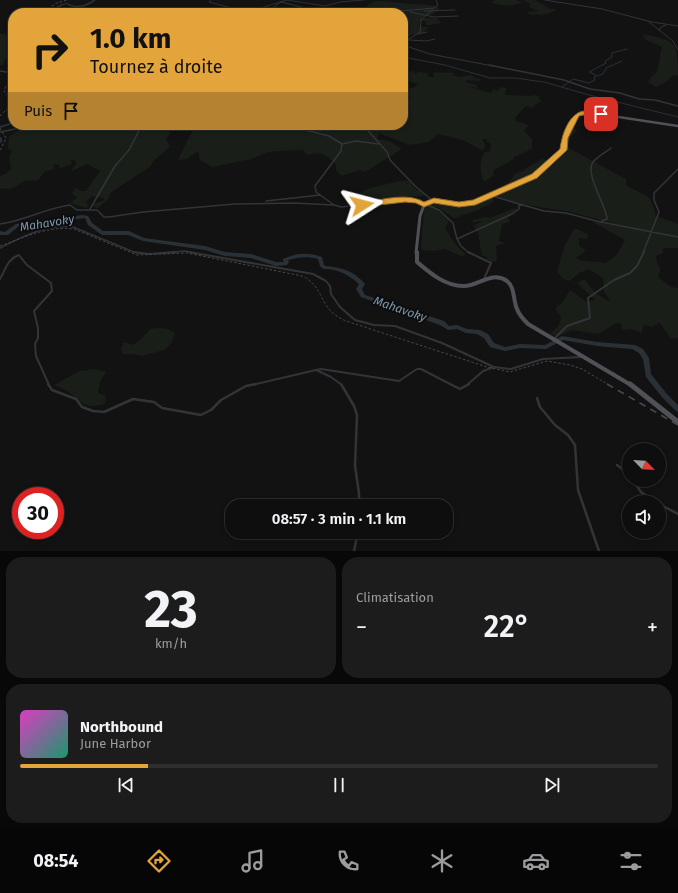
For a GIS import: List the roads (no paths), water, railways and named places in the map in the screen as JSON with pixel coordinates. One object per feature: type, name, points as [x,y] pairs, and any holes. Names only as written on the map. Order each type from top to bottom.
[{"type":"main road","points":[[678,126],[643,120],[579,113],[566,135],[564,150],[535,176],[491,196],[467,204],[434,201],[424,205],[420,211],[419,238],[416,250],[417,262],[438,277],[455,284],[469,286],[492,277],[502,278],[513,288],[516,307],[522,319],[534,329],[628,382],[678,422]]},
{"type":"street","points":[[417,35],[420,32],[421,21],[424,16],[438,5],[436,0]]},
{"type":"street","points":[[545,0],[602,9],[644,20],[678,26]]},
{"type":"street","points":[[272,8],[281,2],[306,8]]},
{"type":"street","points":[[409,11],[434,8]]},
{"type":"street","points":[[409,11],[455,10]]},
{"type":"street","points":[[409,11],[424,16],[443,18],[458,16]]},
{"type":"street","points":[[644,20],[674,42],[678,50]]},
{"type":"street","points":[[663,34],[659,29],[662,26],[670,25]]},
{"type":"street","points":[[408,41],[417,35],[427,32]]},
{"type":"street","points":[[408,41],[420,39],[431,41],[435,39]]},
{"type":"street","points":[[408,46],[430,54],[472,61],[516,72],[569,82],[590,89],[620,93],[639,99],[655,100],[678,106]]},
{"type":"street","points":[[0,132],[10,130]]},
{"type":"street","points":[[90,209],[116,166],[129,150],[139,130]]},
{"type":"street","points":[[305,130],[328,136],[342,144],[353,140],[379,144]]},
{"type":"street","points":[[367,130],[387,152],[390,160],[415,186],[434,201]]},
{"type":"street","points":[[334,205],[316,192],[315,186],[341,151],[342,144]]},
{"type":"street","points":[[600,222],[607,219],[607,215],[597,194],[591,166],[593,162],[612,148]]},
{"type":"street","points":[[554,339],[567,326],[590,318],[588,298],[614,280],[630,273],[637,266],[648,243],[659,212],[654,200],[654,193],[678,169]]},
{"type":"street","points":[[0,224],[14,222],[57,206],[70,205],[77,210],[97,210],[104,217],[119,217],[142,212],[320,195]]},
{"type":"street","points":[[491,196],[544,211],[566,213],[634,230],[651,231],[678,237]]},
{"type":"street","points":[[256,202],[297,202],[342,207],[405,200],[418,201],[424,205],[439,210],[453,223],[457,239],[461,246],[470,254],[483,258],[491,263],[484,279]]},
{"type":"street","points":[[457,239],[512,214],[519,209],[519,204]]},
{"type":"street","points":[[0,248],[28,234],[49,227],[73,227],[134,252],[149,254],[185,251],[313,274],[326,281],[330,286],[331,294],[340,308],[355,320],[374,325],[395,326],[442,343],[494,367],[511,369],[543,359],[582,357]]},
{"type":"street","points":[[0,279],[11,259],[14,256],[19,255],[27,265],[51,283],[52,291],[34,311],[38,328],[36,356],[38,365],[52,390],[76,399],[82,407],[93,411],[104,412],[133,399],[154,402],[162,408],[201,415],[210,410],[221,400],[246,386],[321,369],[394,382],[399,381],[417,369],[421,369],[460,389],[473,381],[483,371],[494,367]]},
{"type":"street","points":[[316,370],[341,383],[357,415],[355,466],[359,499]]},
{"type":"street","points":[[537,398],[540,407],[555,425],[568,435],[575,446],[578,490],[599,551]]},
{"type":"street","points":[[618,464],[622,468]]},
{"type":"street","points":[[638,487],[646,495]]},
{"type":"street","points":[[666,508],[678,514]]},
{"type":"street","points":[[354,551],[357,539]]},
{"type":"waterway","points":[[55,8],[67,4],[74,7],[87,5],[95,0]]},
{"type":"waterway","points":[[211,0],[209,2],[232,8]]},
{"type":"waterway","points":[[261,8],[287,0],[325,6],[340,2],[363,0]]},
{"type":"waterway","points":[[622,61],[606,68],[604,73],[598,76],[589,72],[606,63],[605,61],[612,57],[612,53],[627,49]]},
{"type":"waterway","points":[[408,58],[445,65],[490,78],[515,78],[544,82],[589,95],[678,117]]},
{"type":"waterway","points":[[562,87],[573,79],[589,83],[595,80],[594,77],[596,76]]},
{"type":"waterway","points":[[0,127],[8,125]]},
{"type":"waterway","name":"Mahavoky","points":[[0,233],[6,234],[18,225],[57,219],[86,217],[90,224],[102,233],[129,233],[143,239],[205,248],[225,254],[251,256],[276,264],[285,264],[287,262],[285,260],[293,257],[307,255],[316,256],[320,258],[323,267],[342,270],[356,278],[362,284],[359,289],[363,296],[442,323],[448,328],[457,327],[466,331],[478,332],[486,336],[492,345],[505,349],[520,346],[546,347],[562,338],[597,344],[633,347],[641,351],[646,358],[648,375],[664,395],[678,409]]},
{"type":"railway","points":[[48,8],[57,3],[67,0]]},
{"type":"railway","points":[[8,85],[4,91],[8,96]]},
{"type":"railway","points":[[0,116],[8,108]]},
{"type":"railway","points":[[0,128],[6,138],[0,151]]},
{"type":"railway","points":[[0,246],[27,236],[64,228],[74,229],[137,255],[187,253],[302,276],[315,286],[330,310],[346,321],[487,367],[510,372],[547,361],[570,365],[582,369],[609,385]]},
{"type":"railway","points":[[607,384],[678,425]]}]
